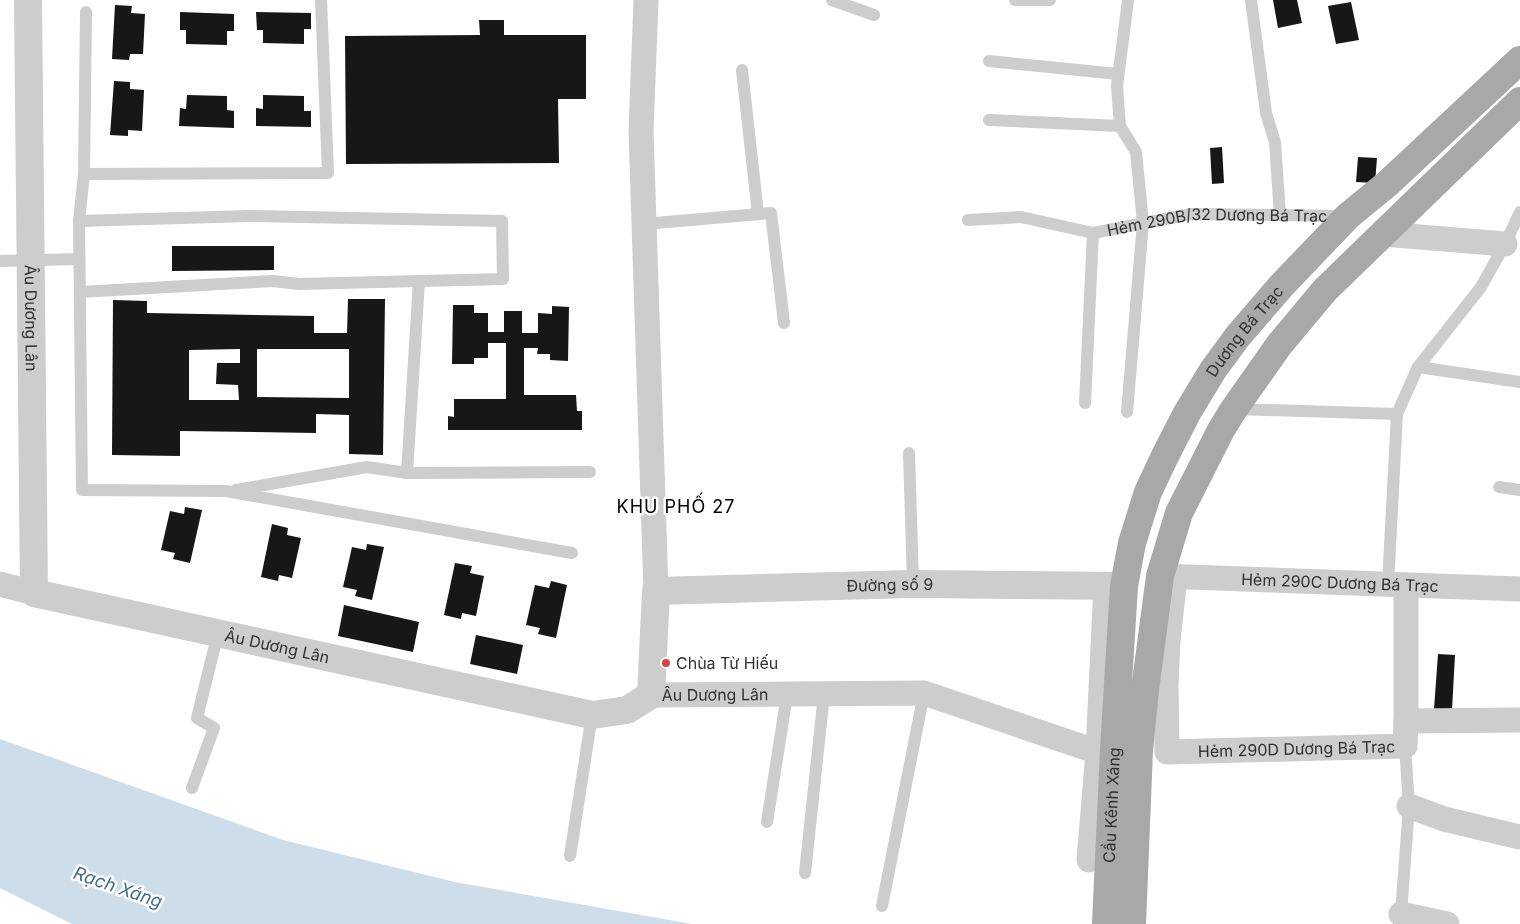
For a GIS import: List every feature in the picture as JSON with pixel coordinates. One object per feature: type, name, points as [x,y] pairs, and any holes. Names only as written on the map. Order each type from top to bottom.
[{"type":"main road","name":"Dương Bá Trạc","points":[[1132,689],[1115,586],[1132,543],[1148,492],[1187,413],[1213,370],[1238,336],[1282,285],[1348,216],[1387,184],[1520,60]]},
{"type":"main road","points":[[1132,689],[1167,577],[1179,513],[1221,430],[1234,409],[1279,345],[1325,290],[1520,101]]},
{"type":"main road","points":[[1348,216],[1383,234]]},
{"type":"main road","name":"Cầu Kênh Xáng","points":[[1106,924],[1114,750],[1132,689]]},
{"type":"main road","name":"Cầu Kênh Xáng","points":[[1132,689],[1140,750],[1132,924]]},
{"type":"street","name":"Âu Dương Lân","points":[[28,0],[34,594],[592,715],[627,710],[651,695],[924,693],[1098,752]]},
{"type":"street","points":[[646,0],[641,131],[656,591],[651,695]]},
{"type":"street","points":[[1383,234],[1505,244]]},
{"type":"street","name":"Hẻm 290C Dương Bá Trạc","points":[[1167,577],[1520,589]]},
{"type":"street","name":"Hẻm 290D Dương Bá Trạc","points":[[1167,577],[1167,752],[1406,746],[1406,721],[1520,720]]},
{"type":"street","points":[[0,584],[34,594]]},
{"type":"street","name":"Đường số 9","points":[[656,591],[913,584],[1115,586]]},
{"type":"street","points":[[1397,585],[1406,721]]},
{"type":"street","points":[[1089,860],[1115,586]]},
{"type":"street","points":[[1409,806],[1444,819],[1520,837]]},
{"type":"street","points":[[1401,914],[1448,924]]},
{"type":"lane","points":[[84,174],[328,172],[321,0]]},
{"type":"lane","points":[[832,0],[874,15]]},
{"type":"lane","points":[[1015,0],[1050,0]]},
{"type":"lane","points":[[1127,412],[1143,223],[1136,152],[1120,126],[1116,86],[1128,0]]},
{"type":"lane","points":[[1251,0],[1266,113],[1275,142],[1280,215]]},
{"type":"lane","points":[[86,12],[84,174],[79,221],[82,490],[226,491],[572,553]]},
{"type":"lane","points":[[990,61],[1118,74]]},
{"type":"lane","points":[[742,70],[758,214]]},
{"type":"lane","points":[[989,120],[1120,126]]},
{"type":"lane","points":[[1397,585],[1396,414],[1418,368],[1481,287],[1520,212]]},
{"type":"lane","points":[[644,224],[771,213],[784,323]]},
{"type":"lane","name":"Hẻm 290B/32 Dương Bá Trạc","points":[[968,220],[1021,217],[1093,233],[1191,214],[1348,216]]},
{"type":"lane","points":[[79,221],[250,216],[502,221],[503,279],[299,284],[273,281],[80,292]]},
{"type":"lane","points":[[1085,403],[1093,233]]},
{"type":"lane","points":[[0,262],[80,258]]},
{"type":"lane","points":[[407,473],[419,281]]},
{"type":"lane","points":[[1418,368],[1520,382]]},
{"type":"lane","points":[[1234,409],[1396,414]]},
{"type":"lane","points":[[909,453],[913,584]]},
{"type":"lane","points":[[226,491],[367,467],[407,473],[590,472]]},
{"type":"lane","points":[[1499,487],[1520,490]]},
{"type":"lane","points":[[192,788],[214,728],[197,718],[218,633]]},
{"type":"lane","points":[[882,906],[924,693]]},
{"type":"lane","points":[[805,872],[824,694]]},
{"type":"lane","points":[[768,822],[787,695]]},
{"type":"lane","points":[[570,856],[592,715]]},
{"type":"lane","points":[[1401,914],[1409,806],[1406,746]]},
{"type":"water","name":"Rạch Xáng","points":[[0,739],[283,840],[455,882],[692,924],[72,924],[0,888]]},
{"type":"building","points":[[1273,0],[1297,0],[1302,23],[1278,28]]},
{"type":"building","points":[[1351,2],[1359,40],[1336,44],[1328,6]]},
{"type":"building","points":[[115,5],[132,6],[131,13],[145,14],[143,54],[130,54],[129,60],[112,59]]},
{"type":"building","points":[[180,12],[234,14],[234,31],[227,31],[227,45],[186,44],[186,30],[180,30]]},
{"type":"building","points":[[256,12],[311,13],[311,29],[304,29],[304,44],[263,43],[263,30],[257,30]]},
{"type":"building","points":[[479,20],[504,20],[504,35],[586,35],[586,99],[558,99],[559,163],[346,164],[345,36],[480,35]]},
{"type":"building","points":[[114,81],[130,82],[130,89],[144,90],[142,131],[128,130],[128,136],[110,135]]},
{"type":"building","points":[[187,95],[227,96],[227,110],[234,111],[234,128],[179,126],[180,108],[186,109]]},
{"type":"building","points":[[263,95],[304,96],[304,111],[311,111],[311,127],[256,126],[256,108],[263,109]]},
{"type":"building","points":[[1222,147],[1224,183],[1212,184],[1210,148]]},
{"type":"building","points":[[1358,157],[1377,158],[1375,183],[1356,182]]},
{"type":"building","points":[[172,246],[274,246],[274,270],[172,271]]},
{"type":"building","points":[[348,299],[385,299],[383,455],[349,454],[349,415],[316,414],[316,433],[180,431],[180,456],[112,455],[113,300],[147,301],[147,313],[314,316],[314,333],[347,333]],"holes":[[[240,349],[240,363],[217,363],[216,384],[238,385],[239,400],[189,400],[189,350]],[[257,349],[349,349],[349,398],[257,397]]]},
{"type":"building","points":[[453,305],[474,305],[474,313],[488,313],[488,332],[504,332],[504,311],[522,311],[522,333],[538,333],[538,313],[552,314],[552,306],[569,307],[568,361],[550,360],[550,354],[537,354],[538,348],[524,348],[524,395],[576,395],[577,411],[582,411],[582,430],[448,430],[448,416],[454,417],[454,399],[506,399],[506,343],[488,343],[488,358],[474,358],[474,364],[452,364]]},
{"type":"building","points":[[185,507],[202,510],[190,563],[173,559],[175,553],[161,550],[170,511],[184,514]]},
{"type":"building","points":[[272,524],[288,528],[287,535],[301,538],[292,578],[279,575],[278,581],[261,577]]},
{"type":"building","points":[[367,544],[384,547],[372,600],[355,596],[357,590],[343,587],[352,547],[366,550]]},
{"type":"building","points":[[455,563],[472,566],[470,573],[484,576],[476,616],[462,613],[461,619],[444,615]]},
{"type":"building","points":[[551,581],[567,585],[556,638],[538,634],[540,628],[526,625],[535,585],[549,588]]},
{"type":"building","points":[[344,605],[419,622],[413,652],[338,636]]},
{"type":"building","points":[[476,635],[523,645],[517,674],[470,664]]},
{"type":"building","points":[[1438,654],[1455,655],[1452,710],[1434,709]]},
{"type":"place","name":"Chùa Từ Hiếu","points":[[666,663]]},
{"type":"district","name":"KHU PHỐ 27","points":[[676,506]]}]
